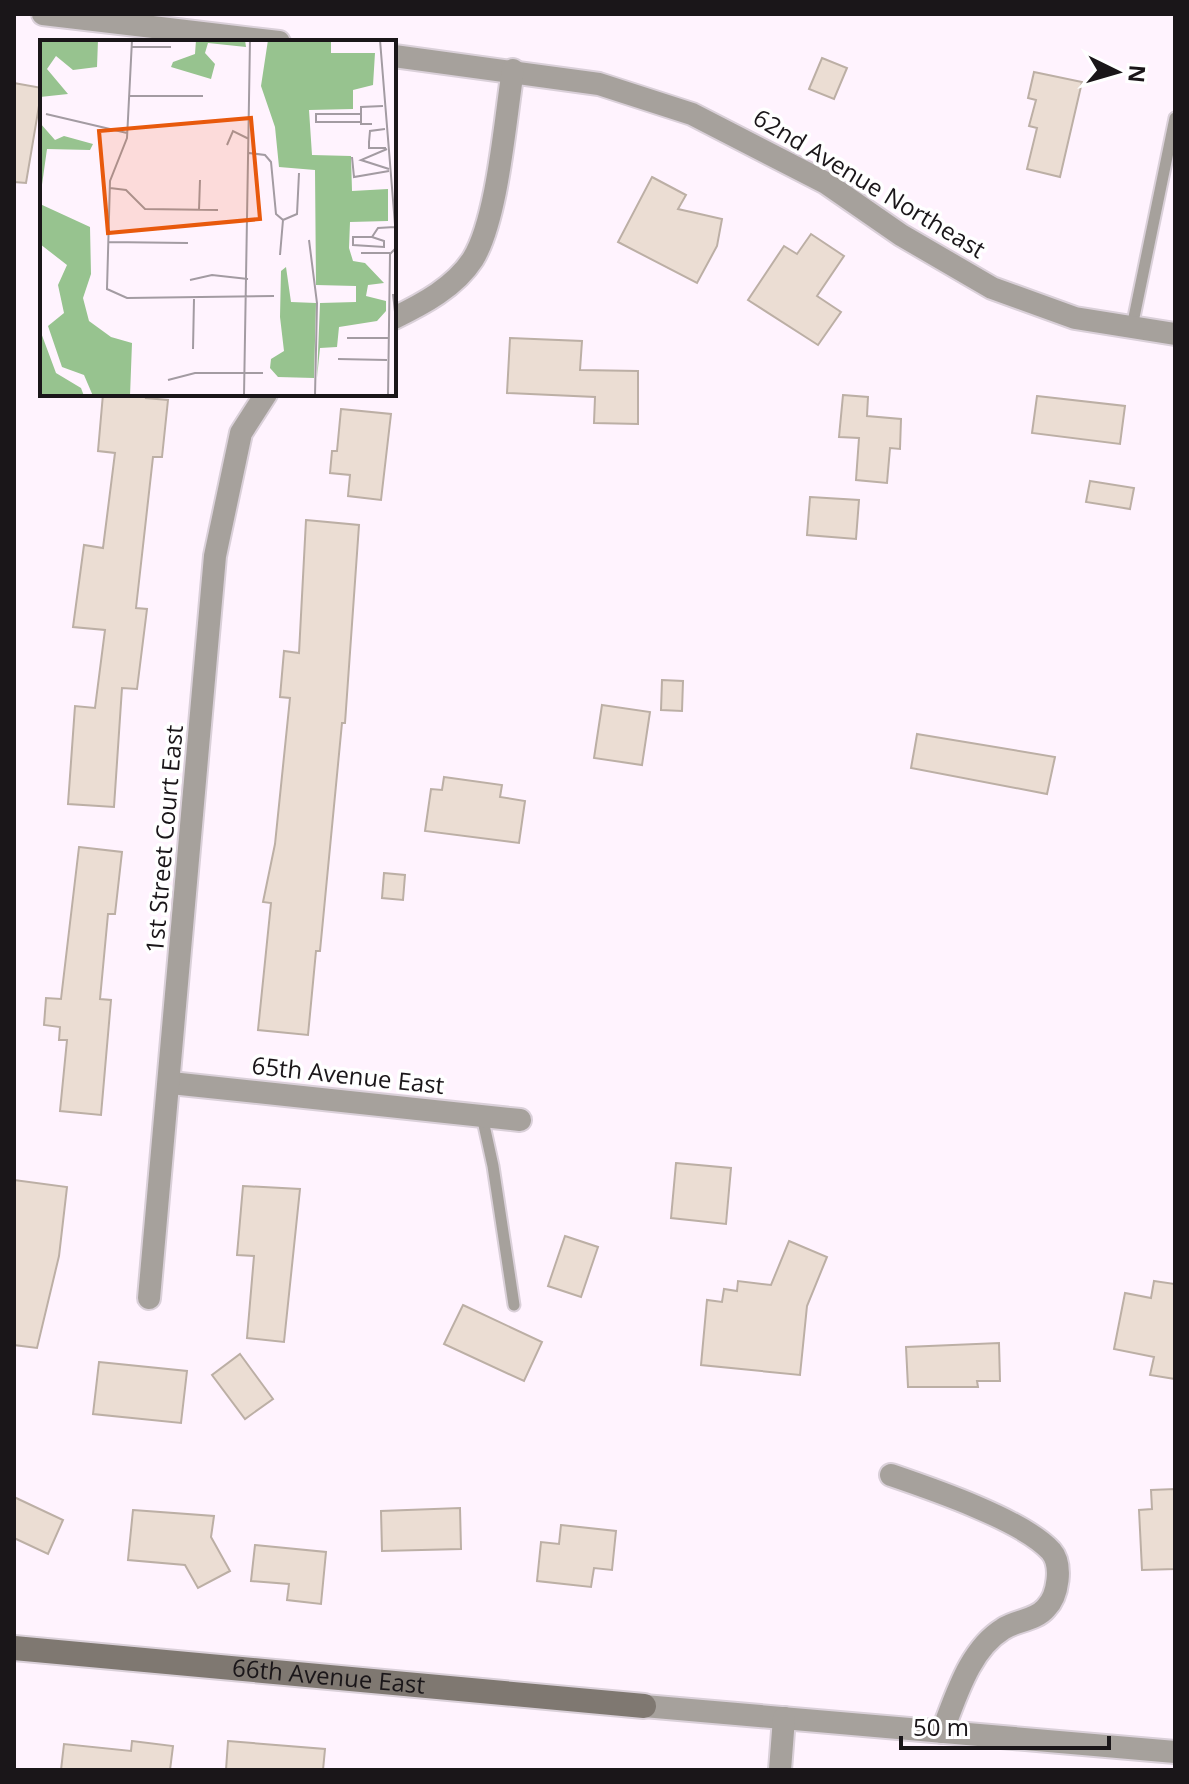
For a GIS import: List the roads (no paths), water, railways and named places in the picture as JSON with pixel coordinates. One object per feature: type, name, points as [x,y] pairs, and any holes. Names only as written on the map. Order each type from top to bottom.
[{"type":"street","points":[[43,14],[262,40]]},
{"type":"street","name":"62nd Avenue Northeast","points":[[396,56],[599,84],[692,114],[826,183],[901,235],[992,288],[1075,318],[1175,334]]},
{"type":"street","points":[[396,317],[428,302],[473,258],[485,227],[513,70]]},
{"type":"street","name":"1st Street Court East","points":[[149,1298],[171,1083],[215,556],[241,433],[265,396]]},
{"type":"street","name":"65th Avenue East","points":[[171,1083],[520,1120]]},
{"type":"street","points":[[891,1475],[1005,1521],[1051,1550],[1057,1562],[1057,1581],[1049,1606],[1038,1615],[1007,1626],[992,1636],[969,1667],[942,1732]]},
{"type":"street","name":"66th Avenue East","points":[[14,1648],[644,1706]]},
{"type":"street","points":[[644,1706],[1175,1752]]},
{"type":"street","points":[[780,1770],[784,1718]]},
{"type":"lane","points":[[1132,327],[1175,118]]},
{"type":"lane","points":[[482,1116],[493,1166],[514,1305]]}]
